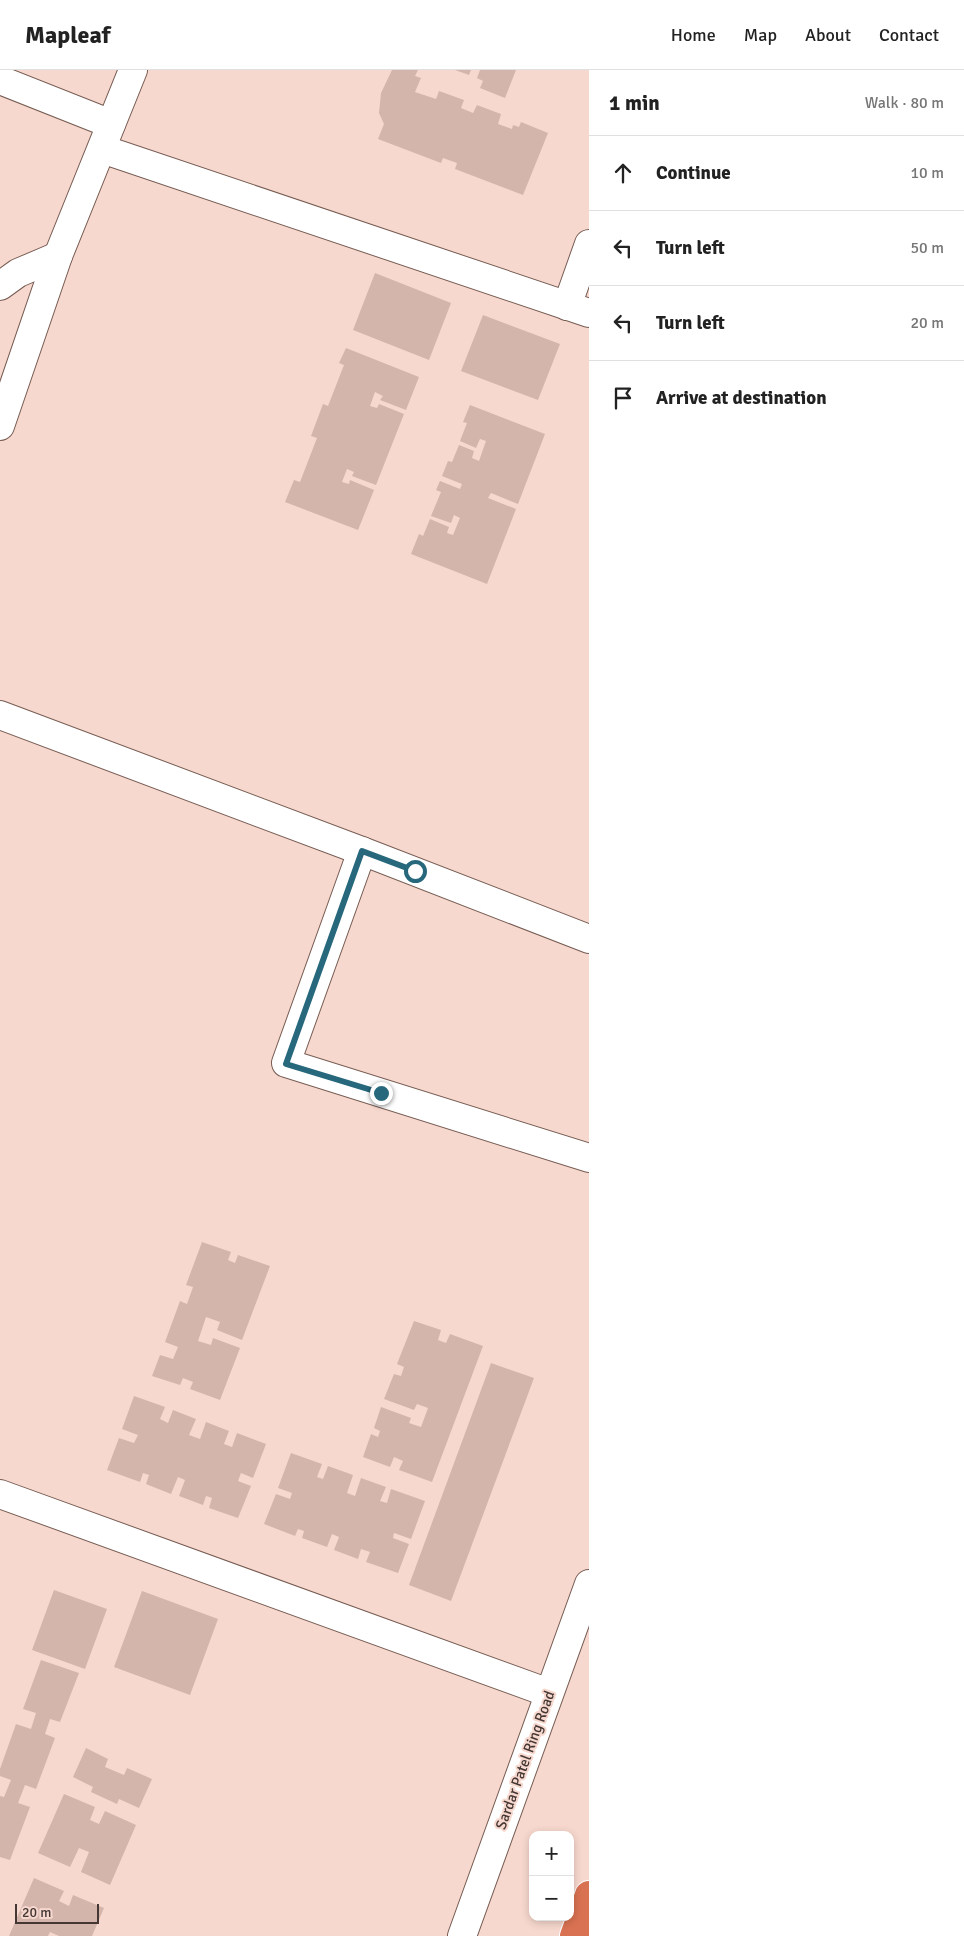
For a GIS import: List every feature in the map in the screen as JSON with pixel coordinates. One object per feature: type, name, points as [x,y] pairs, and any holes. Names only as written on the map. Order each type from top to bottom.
[{"type":"highway","points":[[574,1936],[589,1894]]},
{"type":"street","points":[[0,426],[58,256],[133,70]]},
{"type":"street","points":[[0,80],[106,136],[578,310],[589,244]]},
{"type":"street","points":[[0,286],[18,273],[58,256]]},
{"type":"street","points":[[0,715],[362,851],[589,939]]},
{"type":"street","points":[[362,851],[286,1064],[589,1158]]},
{"type":"street","points":[[0,1494],[549,1693]]},
{"type":"street","name":"Sardar Patel Ring Road","points":[[462,1936],[589,1584]]},
{"type":"building","points":[[392,70],[418,70],[415,76],[421,78],[415,92],[436,99],[439,91],[464,100],[461,108],[473,113],[477,105],[501,114],[498,124],[512,129],[513,125],[519,127],[521,122],[548,133],[523,195],[455,169],[457,163],[443,158],[441,163],[378,139],[384,124],[379,113],[381,93]]},
{"type":"building","points":[[455,70],[471,70],[469,75]]},
{"type":"building","points":[[480,70],[516,70],[505,98],[480,88],[483,81],[477,78]]},
{"type":"building","points":[[375,273],[451,303],[429,360],[353,330]]},
{"type":"building","points":[[483,315],[560,344],[538,400],[461,371]]},
{"type":"building","points":[[346,348],[419,377],[406,410],[380,400],[383,396],[375,392],[370,406],[377,408],[379,404],[404,414],[376,485],[352,476],[354,472],[347,469],[342,482],[349,484],[350,480],[374,490],[358,530],[285,502],[294,480],[300,482],[317,438],[311,436],[323,404],[328,406],[344,365],[339,363]]},
{"type":"building","points":[[470,405],[545,434],[518,504],[491,493],[488,498],[516,509],[487,584],[411,554],[419,534],[423,536],[430,519],[449,527],[447,533],[453,535],[460,518],[454,515],[451,523],[431,516],[441,492],[436,490],[440,481],[460,489],[462,484],[442,476],[448,461],[452,462],[459,445],[474,451],[472,458],[479,461],[486,441],[480,439],[476,448],[460,441],[467,423],[463,422]]},
{"type":"building","points":[[202,1242],[231,1252],[228,1260],[235,1263],[238,1255],[270,1266],[242,1340],[217,1330],[220,1322],[206,1317],[198,1341],[211,1345],[213,1338],[240,1348],[220,1400],[190,1389],[193,1382],[183,1378],[180,1385],[152,1376],[160,1355],[173,1359],[178,1347],[165,1342],[180,1301],[187,1304],[193,1287],[186,1285]]},
{"type":"building","points":[[414,1321],[441,1330],[438,1340],[446,1343],[450,1334],[483,1346],[432,1482],[399,1470],[403,1461],[394,1457],[390,1467],[363,1457],[371,1434],[378,1437],[380,1431],[374,1428],[381,1407],[411,1418],[409,1423],[421,1427],[428,1408],[417,1404],[414,1410],[384,1399],[394,1374],[401,1376],[404,1367],[397,1364]]},
{"type":"building","points":[[491,1363],[534,1378],[451,1601],[409,1585]]},
{"type":"building","points":[[134,1396],[165,1407],[160,1419],[168,1423],[173,1410],[196,1419],[189,1435],[200,1439],[206,1422],[229,1431],[224,1444],[232,1447],[237,1433],[266,1444],[253,1478],[241,1473],[238,1481],[251,1486],[238,1518],[209,1508],[212,1498],[206,1496],[203,1505],[179,1496],[185,1480],[178,1477],[171,1494],[146,1484],[149,1475],[143,1473],[140,1482],[107,1470],[119,1438],[134,1443],[138,1435],[122,1429]]},
{"type":"building","points":[[291,1453],[322,1464],[317,1477],[323,1479],[328,1466],[353,1475],[347,1493],[355,1496],[361,1478],[386,1487],[380,1501],[387,1503],[391,1489],[425,1501],[411,1539],[394,1533],[393,1538],[409,1544],[398,1573],[366,1562],[370,1552],[361,1549],[358,1559],[334,1550],[339,1537],[332,1534],[327,1547],[302,1538],[304,1531],[298,1529],[295,1536],[264,1524],[276,1494],[290,1499],[292,1493],[278,1488]]},
{"type":"building","points":[[54,1590],[107,1609],[85,1669],[32,1650]]},
{"type":"building","points":[[142,1591],[218,1619],[190,1695],[114,1667]]},
{"type":"building","points":[[41,1660],[79,1673],[60,1722],[50,1719],[45,1734],[55,1738],[36,1789],[25,1785],[18,1803],[30,1807],[10,1860],[0,1857],[0,1796],[4,1797],[11,1780],[0,1776],[0,1769],[16,1724],[31,1729],[36,1713],[23,1709]]},
{"type":"building","points":[[86,1748],[108,1759],[105,1767],[124,1775],[127,1768],[152,1779],[139,1808],[119,1799],[117,1804],[91,1792],[93,1787],[73,1777]]},
{"type":"building","points":[[64,1794],[95,1807],[90,1820],[99,1824],[105,1811],[136,1825],[110,1885],[81,1872],[89,1852],[79,1848],[70,1867],[38,1853]]},
{"type":"building","points":[[34,1878],[64,1891],[59,1901],[69,1906],[73,1895],[104,1908],[92,1936],[59,1936],[50,1932],[48,1936],[9,1936]]},
{"type":"route","points":[[381,1093],[286,1064],[362,851],[415,871]]}]
